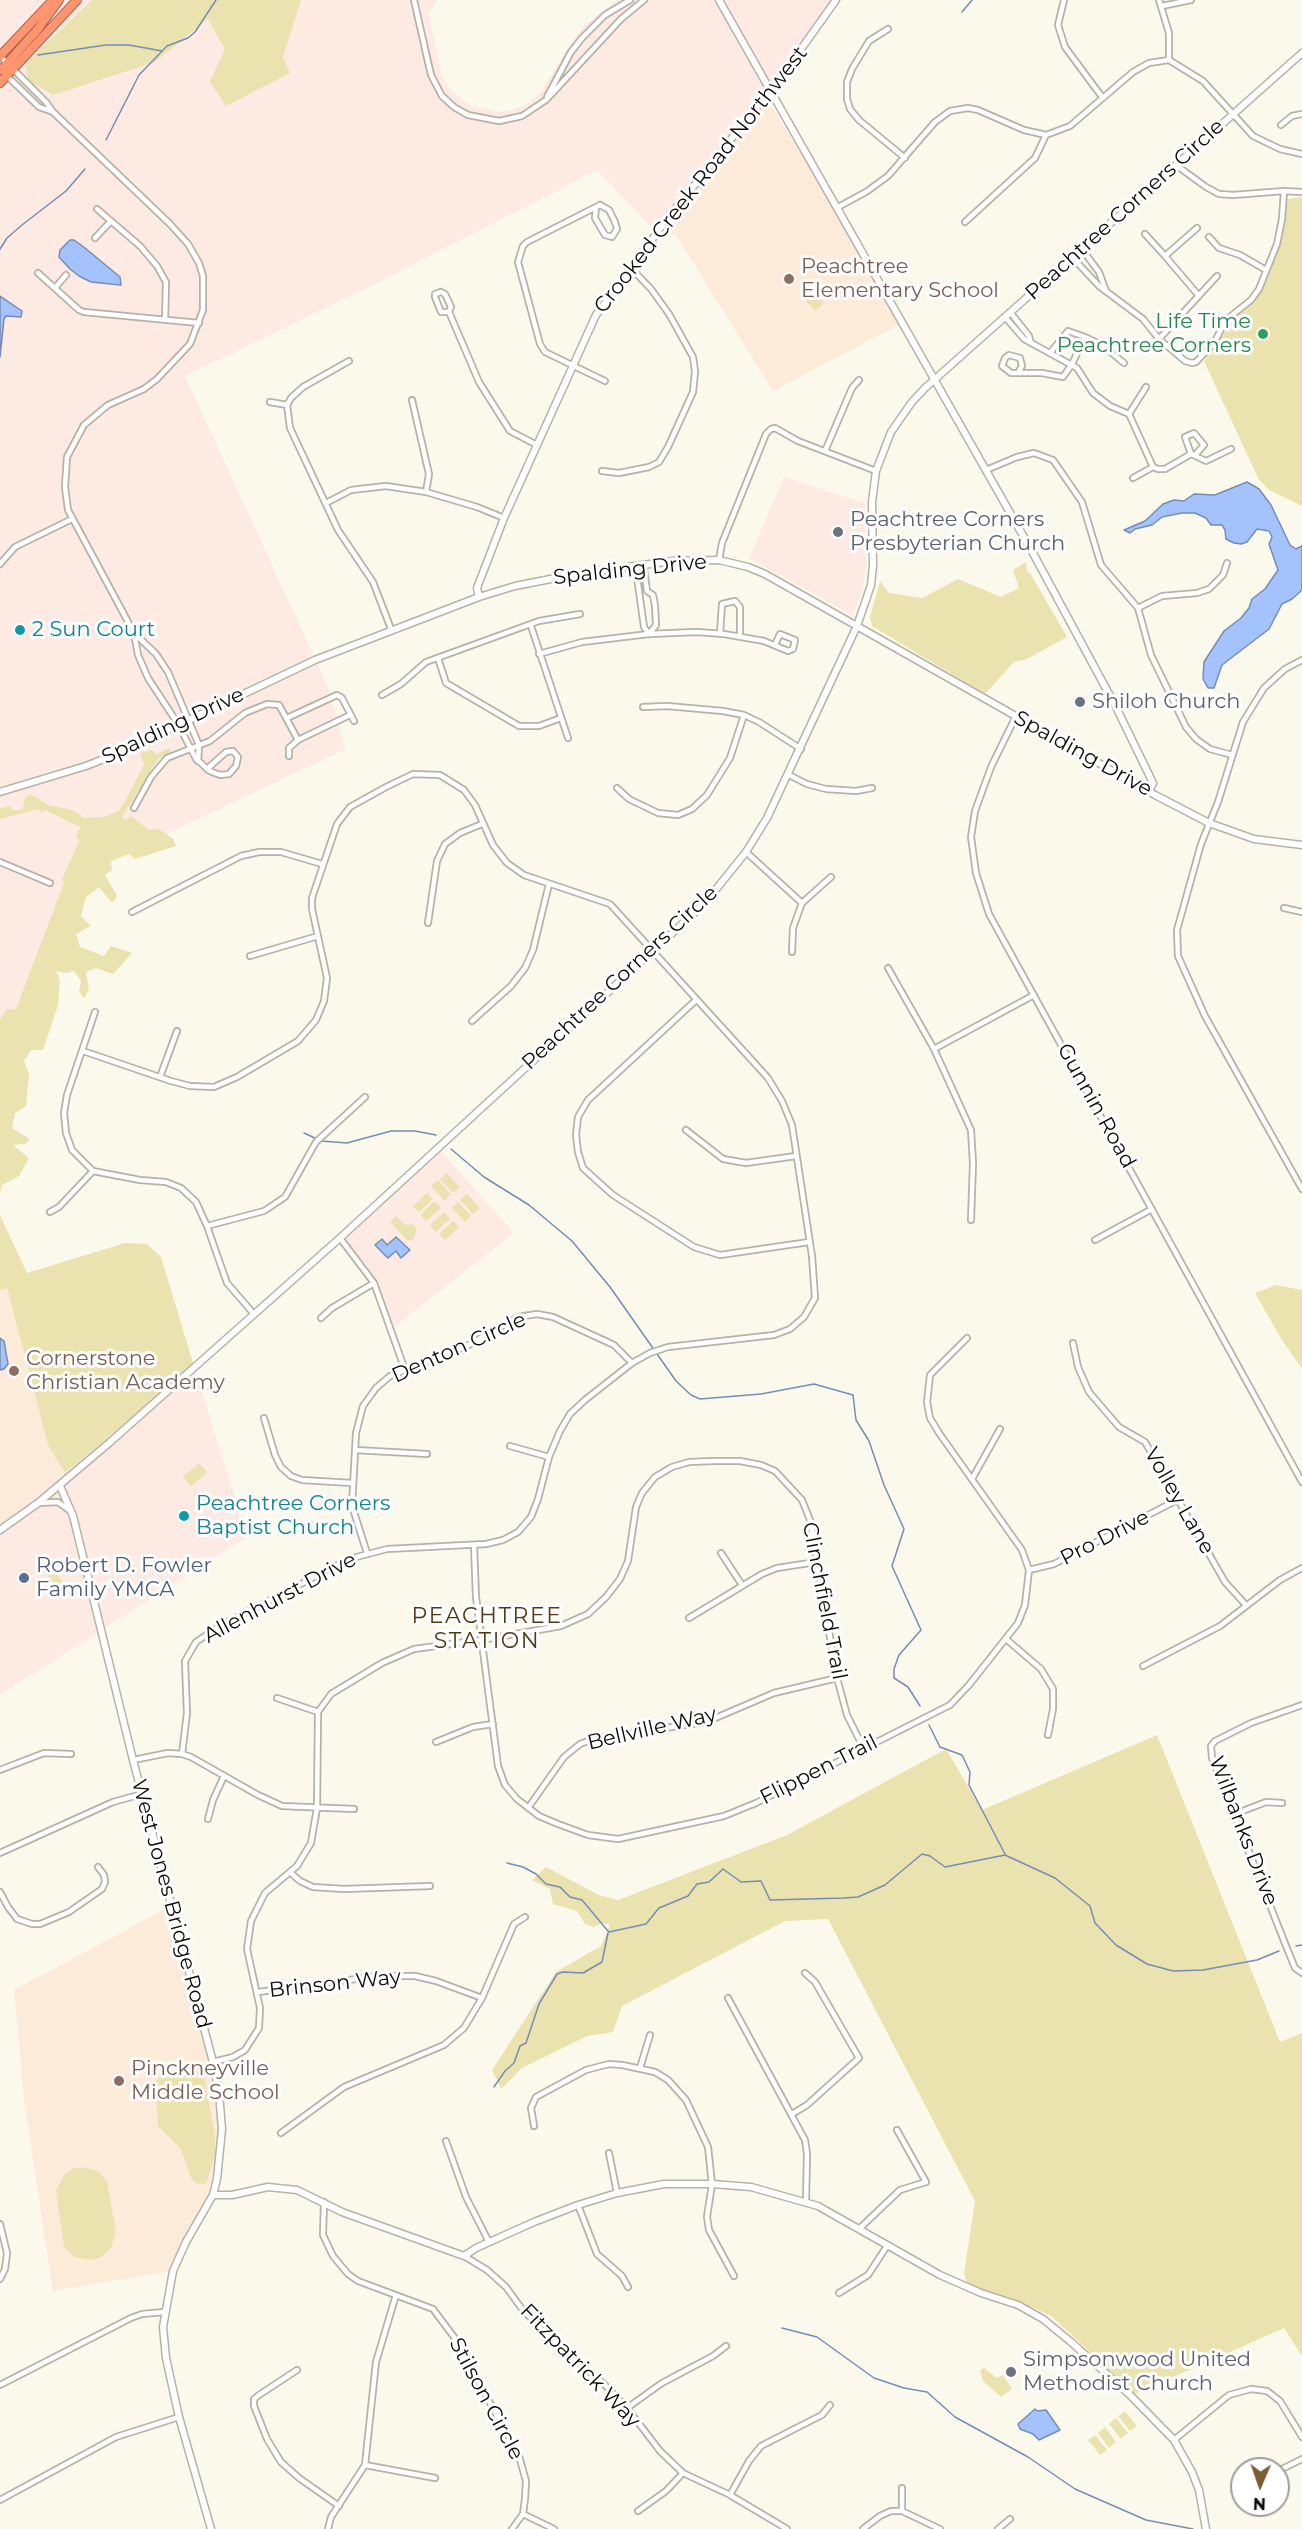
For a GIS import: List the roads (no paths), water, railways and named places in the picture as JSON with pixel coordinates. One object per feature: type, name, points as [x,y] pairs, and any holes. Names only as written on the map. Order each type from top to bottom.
[{"type":"highway","points":[[0,70],[3,59],[53,0]]},
{"type":"highway","points":[[3,59],[38,29],[58,0]]},
{"type":"highway","points":[[0,83],[77,0]]},
{"type":"street","points":[[414,0],[431,75],[442,96],[454,107],[475,118],[499,121],[522,116],[546,100],[621,19],[644,0]]},
{"type":"street","points":[[546,100],[571,52],[582,38],[605,15],[630,0]]},
{"type":"street","points":[[719,0],[986,470],[1116,707],[1153,783],[1149,792]]},
{"type":"street","name":"Crooked Creek Road Northwest","points":[[479,597],[477,588],[504,518],[596,315],[670,215],[804,48],[836,0]]},
{"type":"street","points":[[1064,0],[1059,25],[1065,47],[1102,97]]},
{"type":"street","points":[[1159,0],[1169,33],[1169,60]]},
{"type":"street","points":[[1162,6],[1191,0]]},
{"type":"street","points":[[888,29],[869,40],[852,69],[848,82],[847,99],[850,110],[859,120],[905,158]]},
{"type":"street","name":"Peachtree Corners Circle","points":[[0,1530],[60,1486],[340,1238],[705,903],[746,852],[789,775],[857,626],[871,585],[872,502],[876,471],[891,432],[912,402],[1007,314],[1302,53]]},
{"type":"street","points":[[3,59],[46,102],[52,112],[188,244],[199,263],[203,276],[203,310],[190,344],[166,371],[144,389],[116,400],[89,420],[78,434],[67,457],[65,471],[66,498],[72,519],[134,633],[156,654],[168,672],[199,745],[198,761]]},
{"type":"street","points":[[838,207],[866,192],[888,176],[935,122],[950,111],[968,108],[978,110],[1023,130],[1046,135],[1070,126],[1133,72],[1149,63],[1169,60],[1203,81],[1231,115],[1253,136],[1280,149],[1302,154]]},
{"type":"street","points":[[0,70],[39,107],[52,112]]},
{"type":"street","points":[[1281,125],[1292,116],[1302,114]]},
{"type":"street","points":[[965,222],[1035,158],[1046,135]]},
{"type":"street","points":[[1176,165],[1219,194],[1233,195],[1284,190],[1302,192]]},
{"type":"street","points":[[1072,256],[1090,278],[1143,319],[1159,339],[1192,363],[1204,356],[1226,320],[1251,300],[1259,289],[1277,244],[1284,190]]},
{"type":"street","points":[[596,207],[595,216],[598,225],[605,235],[612,237],[617,229],[615,222],[609,210],[600,205],[596,207],[527,242],[523,246],[518,262],[540,344],[545,352],[605,381]]},
{"type":"street","points":[[97,209],[140,246],[157,266],[166,282],[165,320]]},
{"type":"street","points":[[95,238],[111,221]]},
{"type":"street","points":[[1165,256],[1197,228]]},
{"type":"street","points":[[1145,234],[1198,296]]},
{"type":"street","points":[[1209,237],[1220,248],[1266,270]]},
{"type":"street","points":[[1081,248],[1099,272],[1106,291]]},
{"type":"street","points":[[602,471],[619,473],[650,467],[658,462],[668,447],[693,392],[695,371],[693,357],[651,289],[630,267]]},
{"type":"street","points":[[38,273],[84,312],[199,323]]},
{"type":"street","points":[[55,288],[66,275]]},
{"type":"street","points":[[1159,339],[1217,276]]},
{"type":"street","points":[[449,312],[441,312],[435,294],[441,292],[445,294],[451,307],[449,312],[479,382],[510,431],[537,445]]},
{"type":"street","points":[[1007,314],[1029,336],[1031,343],[1072,364],[1093,393],[1110,406],[1129,414],[1153,466],[1165,469],[1193,455],[1204,446],[1194,433],[1185,437],[1193,455],[1206,461],[1231,449]]},
{"type":"street","points":[[1050,353],[1068,332],[1102,345],[1124,363]]},
{"type":"street","points":[[1018,373],[1022,366],[1020,358],[1010,355],[1005,358],[1002,366],[1006,370],[1018,373],[1042,373],[1063,377],[1085,337]]},
{"type":"street","points":[[349,361],[303,387],[291,398],[287,405],[290,428],[338,530],[373,582],[391,629]]},
{"type":"street","points":[[825,451],[852,388],[859,380]]},
{"type":"street","points":[[1129,414],[1146,387]]},
{"type":"street","points":[[412,400],[429,474],[426,492]]},
{"type":"street","points":[[270,402],[287,405]]},
{"type":"street","points":[[719,560],[722,543],[766,434],[775,428],[876,471]]},
{"type":"street","points":[[986,470],[1017,457],[1034,453],[1053,460],[1082,502],[1101,565],[1138,608],[1151,655],[1186,727],[1196,739],[1210,749],[1232,755]]},
{"type":"street","points":[[1133,478],[1153,466]]},
{"type":"street","points":[[326,503],[351,490],[373,486],[426,492],[477,507],[504,518]]},
{"type":"street","points":[[0,564],[15,547],[72,519]]},
{"type":"street","name":"Spalding Drive","points":[[0,792],[86,766],[126,750],[315,660],[479,597],[543,580],[639,565],[673,561],[719,560],[765,574],[1149,792],[1209,823],[1254,838],[1302,845]]},
{"type":"street","points":[[1138,608],[1162,596],[1197,593],[1209,589],[1223,575],[1227,563]]},
{"type":"street","points":[[647,591],[644,569],[639,565],[636,570],[644,627],[650,634]]},
{"type":"street","points":[[639,591],[647,591],[653,595],[656,625],[650,634]]},
{"type":"street","points":[[720,634],[722,603],[735,601],[740,607],[740,637]]},
{"type":"street","points":[[382,695],[401,684],[417,668],[438,658],[531,626],[539,621],[580,614]]},
{"type":"street","points":[[531,626],[568,738]]},
{"type":"street","points":[[539,654],[582,642],[650,634],[697,632],[720,634],[775,645],[791,651],[795,640],[780,634],[775,645]]},
{"type":"street","points":[[134,633],[138,655],[148,678],[178,724],[198,761],[207,769],[220,775],[229,774],[236,766],[238,757],[233,751],[226,752],[207,769]]},
{"type":"street","points":[[438,658],[446,683],[519,726],[539,726],[561,718]]},
{"type":"street","points":[[1302,660],[1274,678],[1256,698],[1243,722],[1209,823],[1177,930],[1178,956],[1205,1016],[1302,1189]]},
{"type":"street","points":[[286,718],[337,695],[342,698],[354,721]]},
{"type":"street","points":[[134,808],[151,777],[167,758],[216,737],[244,713],[267,704],[279,705],[298,740]]},
{"type":"street","points":[[643,707],[676,707],[744,715],[801,749]]},
{"type":"street","points":[[289,756],[289,748],[298,740],[350,715]]},
{"type":"street","points":[[617,788],[629,799],[658,813],[678,815],[692,809],[708,795],[730,758],[744,715]]},
{"type":"street","name":"Gunnin Road","points":[[1016,716],[987,777],[975,811],[971,837],[976,873],[989,914],[1302,1482]]},
{"type":"street","name":"Allenhurst Drive","points":[[83,1051],[190,1086],[214,1087],[237,1077],[298,1041],[316,1020],[324,1001],[327,978],[312,898],[337,824],[350,807],[413,774],[431,773],[448,778],[465,790],[493,845],[507,863],[524,874],[549,884],[610,904],[768,1078],[782,1101],[792,1125],[816,1284],[815,1298],[804,1317],[790,1329],[774,1335],[668,1347],[642,1356],[570,1414],[549,1457],[531,1518],[518,1532],[503,1540],[474,1545],[402,1548],[367,1553],[349,1559],[220,1626],[196,1642],[185,1661],[187,1713],[182,1754]]},
{"type":"street","points":[[789,775],[807,784],[826,789],[856,791],[872,788]]},
{"type":"street","points":[[428,923],[437,861],[445,844],[460,833],[482,824]]},
{"type":"street","points":[[132,912],[241,856],[259,852],[281,852],[322,864]]},
{"type":"street","points":[[746,852],[802,903]]},
{"type":"street","points":[[0,862],[50,883]]},
{"type":"street","points":[[792,952],[794,928],[802,903],[831,877]]},
{"type":"street","points":[[472,1021],[511,986],[525,968],[533,950],[549,884]]},
{"type":"street","points":[[1284,908],[1302,912]]},
{"type":"street","points":[[250,956],[318,936]]},
{"type":"street","points":[[888,968],[934,1049],[971,1130],[973,1163],[971,1220]]},
{"type":"street","points":[[934,1049],[1034,995]]},
{"type":"street","points":[[696,1000],[588,1100],[578,1117],[576,1135],[583,1168],[613,1195],[694,1247],[720,1255],[809,1242]]},
{"type":"street","points":[[95,1012],[67,1095],[64,1113],[66,1133],[72,1150],[93,1171],[140,1180],[166,1182],[181,1188],[195,1202],[207,1226],[227,1283],[253,1313]]},
{"type":"street","points":[[160,1077],[177,1031]]},
{"type":"street","points":[[207,1226],[264,1211],[285,1197],[316,1142],[365,1097]]},
{"type":"street","points":[[686,1130],[723,1159],[746,1163],[796,1156]]},
{"type":"street","points":[[50,1212],[59,1207],[93,1171]]},
{"type":"street","points":[[1095,1240],[1152,1209]]},
{"type":"street","points":[[340,1238],[374,1283],[405,1370]]},
{"type":"street","points":[[321,1318],[332,1308],[374,1283]]},
{"type":"street","name":"Denton Circle","points":[[367,1553],[352,1506],[358,1419],[363,1406],[376,1388],[390,1376],[465,1347],[518,1317],[537,1314],[553,1317],[614,1345],[632,1363]]},
{"type":"street","name":"Flippen Trail","points":[[474,1545],[476,1596],[498,1766],[505,1785],[528,1808],[539,1816],[588,1835],[618,1839],[724,1816],[756,1803],[950,1705],[969,1685],[1018,1623],[1025,1605],[1029,1570],[1022,1550],[930,1418],[927,1402],[930,1375],[967,1338]]},
{"type":"street","name":"Volley Lane","points":[[1073,1343],[1078,1367],[1089,1392],[1119,1427],[1145,1442],[1226,1582],[1245,1604]]},
{"type":"street","points":[[264,1418],[275,1455],[281,1467],[291,1476],[302,1480],[352,1483]]},
{"type":"street","points":[[972,1479],[1000,1429]]},
{"type":"street","points":[[510,1446],[549,1457]]},
{"type":"street","points":[[355,1450],[427,1454]]},
{"type":"street","name":"Clinchfield Trail","points":[[318,1712],[331,1694],[382,1663],[414,1648],[481,1640],[561,1626],[588,1614],[606,1597],[620,1579],[628,1561],[633,1540],[636,1507],[642,1493],[662,1472],[688,1462],[740,1461],[761,1465],[775,1471],[802,1500],[810,1520],[837,1678],[848,1715],[863,1747]]},
{"type":"street","name":"West Jones Bridge Road","points":[[60,1486],[74,1516],[133,1760],[213,2062],[222,2129],[221,2159],[213,2195],[186,2242],[173,2271],[164,2312],[166,2358],[179,2417],[211,2529]]},
{"type":"street","name":"Pro Drive","points":[[1029,1570],[1054,1564],[1179,1499]]},
{"type":"street","points":[[39,1503],[58,1502],[65,1505],[74,1516]]},
{"type":"street","points":[[721,1553],[742,1585]]},
{"type":"street","points":[[689,1618],[742,1585],[777,1568],[816,1562]]},
{"type":"street","points":[[1143,1666],[1220,1626],[1245,1604],[1302,1568]]},
{"type":"street","points":[[1006,1640],[1041,1669],[1053,1689],[1053,1709],[1048,1735]]},
{"type":"street","name":"Bellville Way","points":[[528,1808],[564,1756],[580,1744],[596,1738],[706,1722],[774,1693],[837,1678]]},
{"type":"street","points":[[213,2062],[233,2057],[245,2050],[252,2042],[260,2020],[258,1992],[247,1949],[251,1922],[266,1893],[291,1873],[311,1843],[317,1808],[318,1712],[277,1698]]},
{"type":"street","name":"Wilbanks Drive","points":[[1302,1705],[1251,1723],[1211,1746],[1212,1758],[1295,1968],[1302,1972]]},
{"type":"street","points":[[436,1742],[473,1727],[493,1724]]},
{"type":"street","points":[[0,1770],[44,1753],[71,1754]]},
{"type":"street","points":[[133,1760],[168,1753],[182,1754],[282,1806],[354,1809]]},
{"type":"street","points":[[208,1819],[213,1800],[224,1776]]},
{"type":"street","points":[[0,1853],[113,1802],[142,1794]]},
{"type":"street","points":[[1235,1814],[1266,1802],[1282,1803]]},
{"type":"street","points":[[0,1892],[17,1918],[32,1924],[40,1924],[69,1912],[102,1889],[104,1875],[98,1867]]},
{"type":"street","points":[[291,1873],[300,1881],[313,1887],[344,1889],[430,1886]]},
{"type":"street","points":[[281,2133],[344,2087],[444,2045],[464,2028],[482,1998],[514,1924],[525,1917]]},
{"type":"street","points":[[792,2114],[807,2105],[859,2058],[815,1982],[805,1973]]},
{"type":"street","name":"Brinson Way","points":[[258,1992],[349,1979],[415,1976],[436,1981],[482,1998]]},
{"type":"street","points":[[728,1998],[805,2139],[806,2201]]},
{"type":"street","points":[[640,2068],[650,2035]]},
{"type":"street","points":[[534,2126],[531,2108],[536,2097],[596,2067],[609,2064],[640,2068],[655,2072],[668,2080],[686,2100],[708,2147],[712,2184],[707,2217],[709,2230],[734,2276]]},
{"type":"street","points":[[859,2229],[900,2190],[926,2182],[897,2130]]},
{"type":"street","points":[[446,2141],[466,2197],[489,2242]]},
{"type":"street","points":[[609,2152],[617,2193]]},
{"type":"street","points":[[213,2195],[232,2195],[268,2187],[297,2190],[380,2227],[465,2256],[489,2242],[578,2205],[617,2193],[664,2184],[751,2187],[806,2201],[838,2216],[886,2246],[940,2275],[981,2293],[1018,2305],[1043,2319],[1130,2395],[1174,2440],[1199,2490],[1206,2529]]},
{"type":"street","name":"Stilson Circle","points":[[324,2202],[323,2235],[333,2256],[358,2281],[433,2309],[454,2337],[519,2456],[526,2481],[523,2514]]},
{"type":"street","points":[[578,2205],[597,2254],[622,2276],[628,2287]]},
{"type":"street","points":[[0,2224],[7,2253],[5,2268],[0,2279]]},
{"type":"street","points":[[839,2293],[868,2275],[886,2246]]},
{"type":"street","name":"Fitzpatrick Way","points":[[465,2256],[487,2270],[554,2342],[603,2383],[627,2408],[660,2451],[682,2473],[730,2495],[787,2529]]},
{"type":"street","points":[[328,2529],[331,2517],[365,2465],[376,2362],[396,2295]]},
{"type":"street","points":[[0,2385],[131,2318],[142,2314],[164,2312]]},
{"type":"street","points":[[627,2408],[662,2383],[713,2356],[726,2346]]},
{"type":"street","points":[[297,2370],[254,2399],[254,2406],[267,2439],[281,2462],[299,2478],[339,2505]]},
{"type":"street","points":[[1174,2440],[1229,2395],[1251,2389],[1267,2391],[1280,2402],[1302,2437]]},
{"type":"street","points":[[730,2495],[761,2446],[822,2415],[830,2405]]},
{"type":"street","points":[[0,2500],[116,2437],[179,2417]]},
{"type":"street","points":[[365,2465],[435,2478]]},
{"type":"street","points":[[638,2511],[666,2491],[682,2473]]},
{"type":"street","points":[[902,2488],[902,2511]]},
{"type":"street","points":[[863,2529],[891,2511],[902,2511],[940,2529]]},
{"type":"street","points":[[512,2529],[523,2514],[554,2529]]},
{"type":"street","points":[[998,2529],[1010,2519]]},
{"type":"water","points":[[70,240],[74,240],[85,248],[120,277],[121,285],[91,282],[70,269],[59,257],[60,250]]},
{"type":"water","points":[[0,296],[22,311],[21,317],[6,316],[4,319],[0,357]]},
{"type":"water","points":[[1247,482],[1259,489],[1271,505],[1290,545],[1296,549],[1302,546],[1302,590],[1282,604],[1269,629],[1222,665],[1214,688],[1208,688],[1203,679],[1204,662],[1224,631],[1241,618],[1249,608],[1252,599],[1265,589],[1278,570],[1269,544],[1272,537],[1269,531],[1257,529],[1247,542],[1234,543],[1226,539],[1222,525],[1211,525],[1206,518],[1195,513],[1162,517],[1152,525],[1135,529],[1130,533],[1124,530],[1145,521],[1163,504],[1174,500],[1184,501],[1194,494],[1215,495]]},
{"type":"water","points":[[396,1237],[410,1250],[401,1258],[396,1251],[388,1258],[375,1245],[382,1239],[387,1245]]},
{"type":"water","points":[[0,1338],[4,1341],[8,1364],[0,1370]]},
{"type":"water","points":[[1035,2409],[1037,2411],[1046,2410],[1060,2430],[1039,2440],[1033,2434],[1020,2429],[1018,2424]]},
{"type":"waterway","points":[[106,140],[139,75],[167,46],[188,38],[195,32],[216,0]]},
{"type":"waterway","points":[[962,12],[972,0]]},
{"type":"waterway","points":[[38,55],[106,45],[129,45],[162,51]]},
{"type":"waterway","points":[[0,249],[7,238],[66,191],[85,169]]},
{"type":"waterway","points":[[321,1141],[347,1143],[391,1131],[415,1131],[436,1135]]},
{"type":"waterway","points":[[304,1133],[317,1139]]},
{"type":"waterway","points":[[451,1149],[484,1177],[529,1205],[572,1241],[610,1287],[676,1381],[691,1395],[700,1399],[761,1394],[814,1384],[853,1395],[856,1420],[869,1441],[884,1485],[904,1529],[892,1566],[921,1630],[899,1655],[894,1669],[894,1678],[908,1687],[920,1706]]},
{"type":"waterway","points":[[929,1725],[940,1747],[962,1755],[970,1772],[969,1785],[1005,1854]]},
{"type":"waterway","points":[[609,1932],[646,1924],[659,1908],[688,1896],[697,1884],[709,1882],[723,1869],[741,1882],[761,1881],[770,1900],[844,1898],[858,1897],[885,1885],[922,1854],[930,1856],[945,1867],[1005,1855],[1055,1878],[1090,1906],[1095,1923],[1116,1945],[1147,1964],[1173,1971],[1203,1970],[1257,1960],[1279,1951]]},
{"type":"waterway","points":[[507,1863],[523,1867],[536,1874],[546,1884],[560,1887],[570,1897],[582,1900],[608,1931]]},
{"type":"waterway","points":[[494,2087],[514,2063],[520,2046],[526,2043],[539,2004],[557,1974],[583,1973],[602,1962],[608,1933]]},
{"type":"waterway","points":[[1296,1946],[1302,1945]]},
{"type":"waterway","points":[[782,2328],[817,2337],[874,2378],[904,2388],[927,2392],[955,2417],[1028,2457],[1075,2489],[1146,2520],[1193,2529]]},
{"type":"place","name":"Peachtree Elementary School","points":[[789,279]]},
{"type":"place","name":"Life Time Peachtree Corners","points":[[1263,334]]},
{"type":"place","name":"Peachtree Corners Presbyterian Church","points":[[838,532]]},
{"type":"place","name":"2 Sun Court","points":[[20,630]]},
{"type":"place","name":"Shiloh Church","points":[[1080,702]]},
{"type":"place","name":"Cornerstone Christian Academy","points":[[14,1371]]},
{"type":"place","name":"Peachtree Corners Baptist Church","points":[[184,1516]]},
{"type":"place","name":"Robert D. Fowler Family YMCA","points":[[24,1578]]},
{"type":"place","name":"Pinckneyville Middle School","points":[[119,2081]]},
{"type":"place","name":"Simpsonwood United Methodist Church","points":[[1011,2372]]},
{"type":"district","name":"PEACHTREE STATION","points":[[487,1630]]}]
